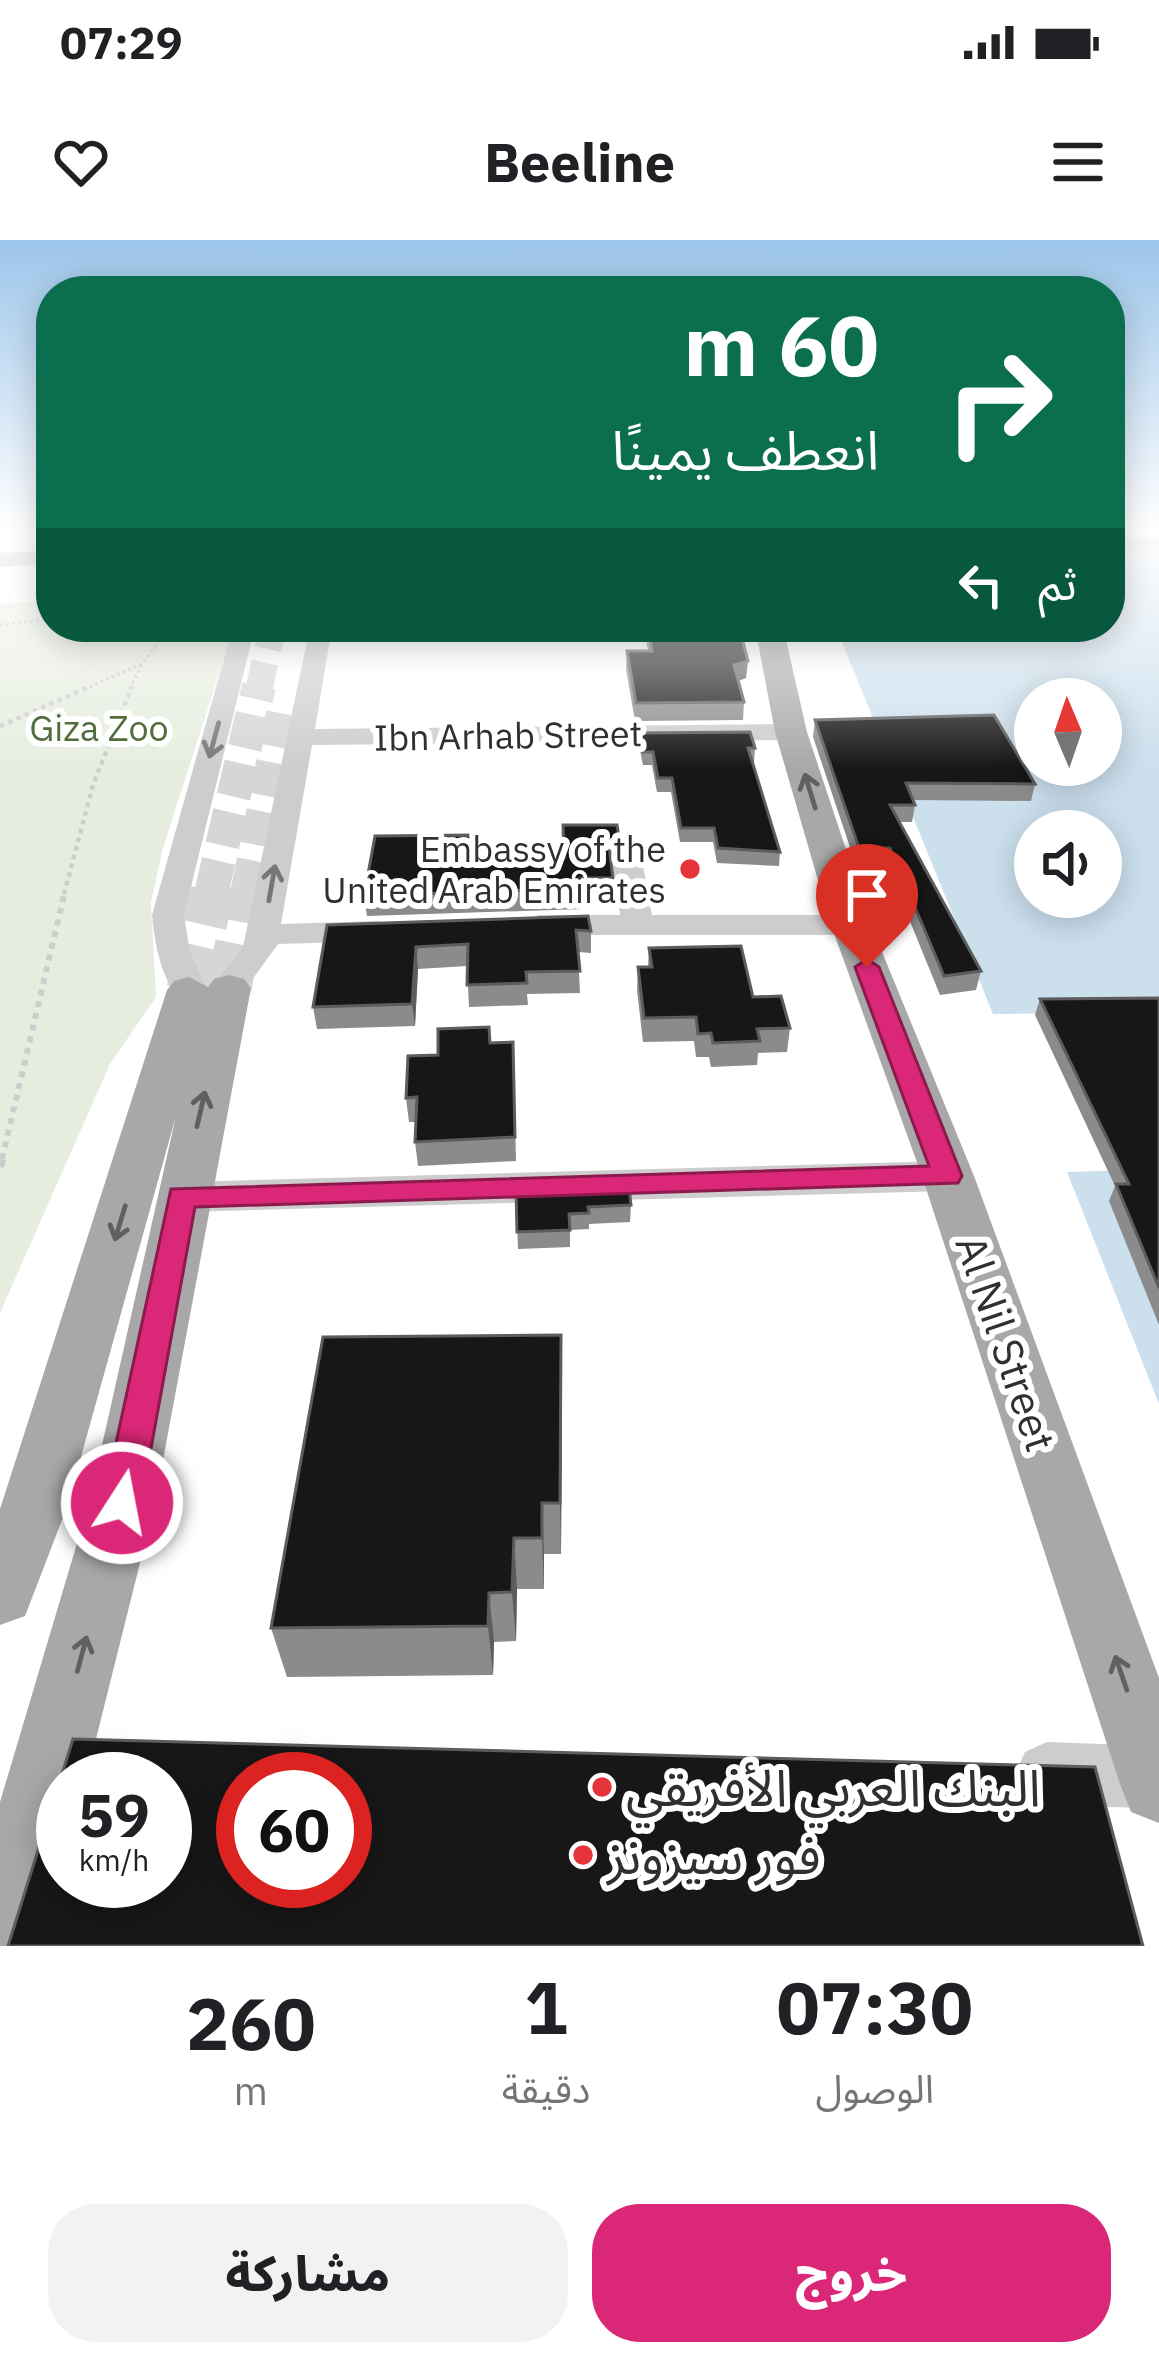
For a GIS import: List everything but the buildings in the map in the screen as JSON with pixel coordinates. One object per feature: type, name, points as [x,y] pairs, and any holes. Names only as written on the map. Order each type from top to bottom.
[{"type":"main road","name":"Al Nil Street","points":[[772,642],[791,732],[851,925],[947,1176],[1158,1780]]},
{"type":"main road","points":[[0,1927],[82,1745],[122,1503],[182,1197],[209,989]]},
{"type":"main road","points":[[0,1592],[34,1507],[209,989]]},
{"type":"street","points":[[240,642],[168,915],[173,952],[209,989],[254,962],[318,642]]},
{"type":"street","name":"Ibn Arhab Street","points":[[297,736],[791,732]]},
{"type":"street","points":[[628,866],[637,921]]},
{"type":"street","points":[[494,927],[637,921],[851,925]]},
{"type":"street","points":[[262,935],[423,929]]},
{"type":"street","points":[[182,1197],[947,1176]]},
{"type":"street","points":[[989,1772],[1158,1780]]},
{"type":"path","points":[[0,625],[36,621]]},
{"type":"path","points":[[0,1167],[82,830],[115,718],[158,642]]},
{"type":"path","points":[[0,726],[142,664]]},
{"type":"green space","name":"Giza Zoo","points":[[0,610],[36,610],[36,642],[229,642],[163,848],[151,902],[156,997],[110,1064],[0,1313]]},
{"type":"water","points":[[1125,610],[1159,610],[1159,1012],[993,1014],[842,642],[1125,642]]},
{"type":"water","points":[[1159,1169],[1159,1404],[1067,1172]]},
{"type":"tunnel","points":[[259,689],[270,642]]},
{"type":"tunnel","points":[[211,894],[259,686]]},
{"type":"tunnel","points":[[247,894],[285,703]]},
{"type":"tunnel","points":[[189,990],[212,891]]},
{"type":"tunnel","points":[[229,988],[248,891]]},
{"type":"place","name":"Embassy of the United Arab Emirates","points":[[690,869]]},
{"type":"place","name":"البنك العربي الأفريقي","points":[[602,1787]]},
{"type":"place","name":"فور سيزونز","points":[[583,1855]]},
{"type":"route","points":[[122,1503],[182,1197],[947,1176],[867,967]]}]
